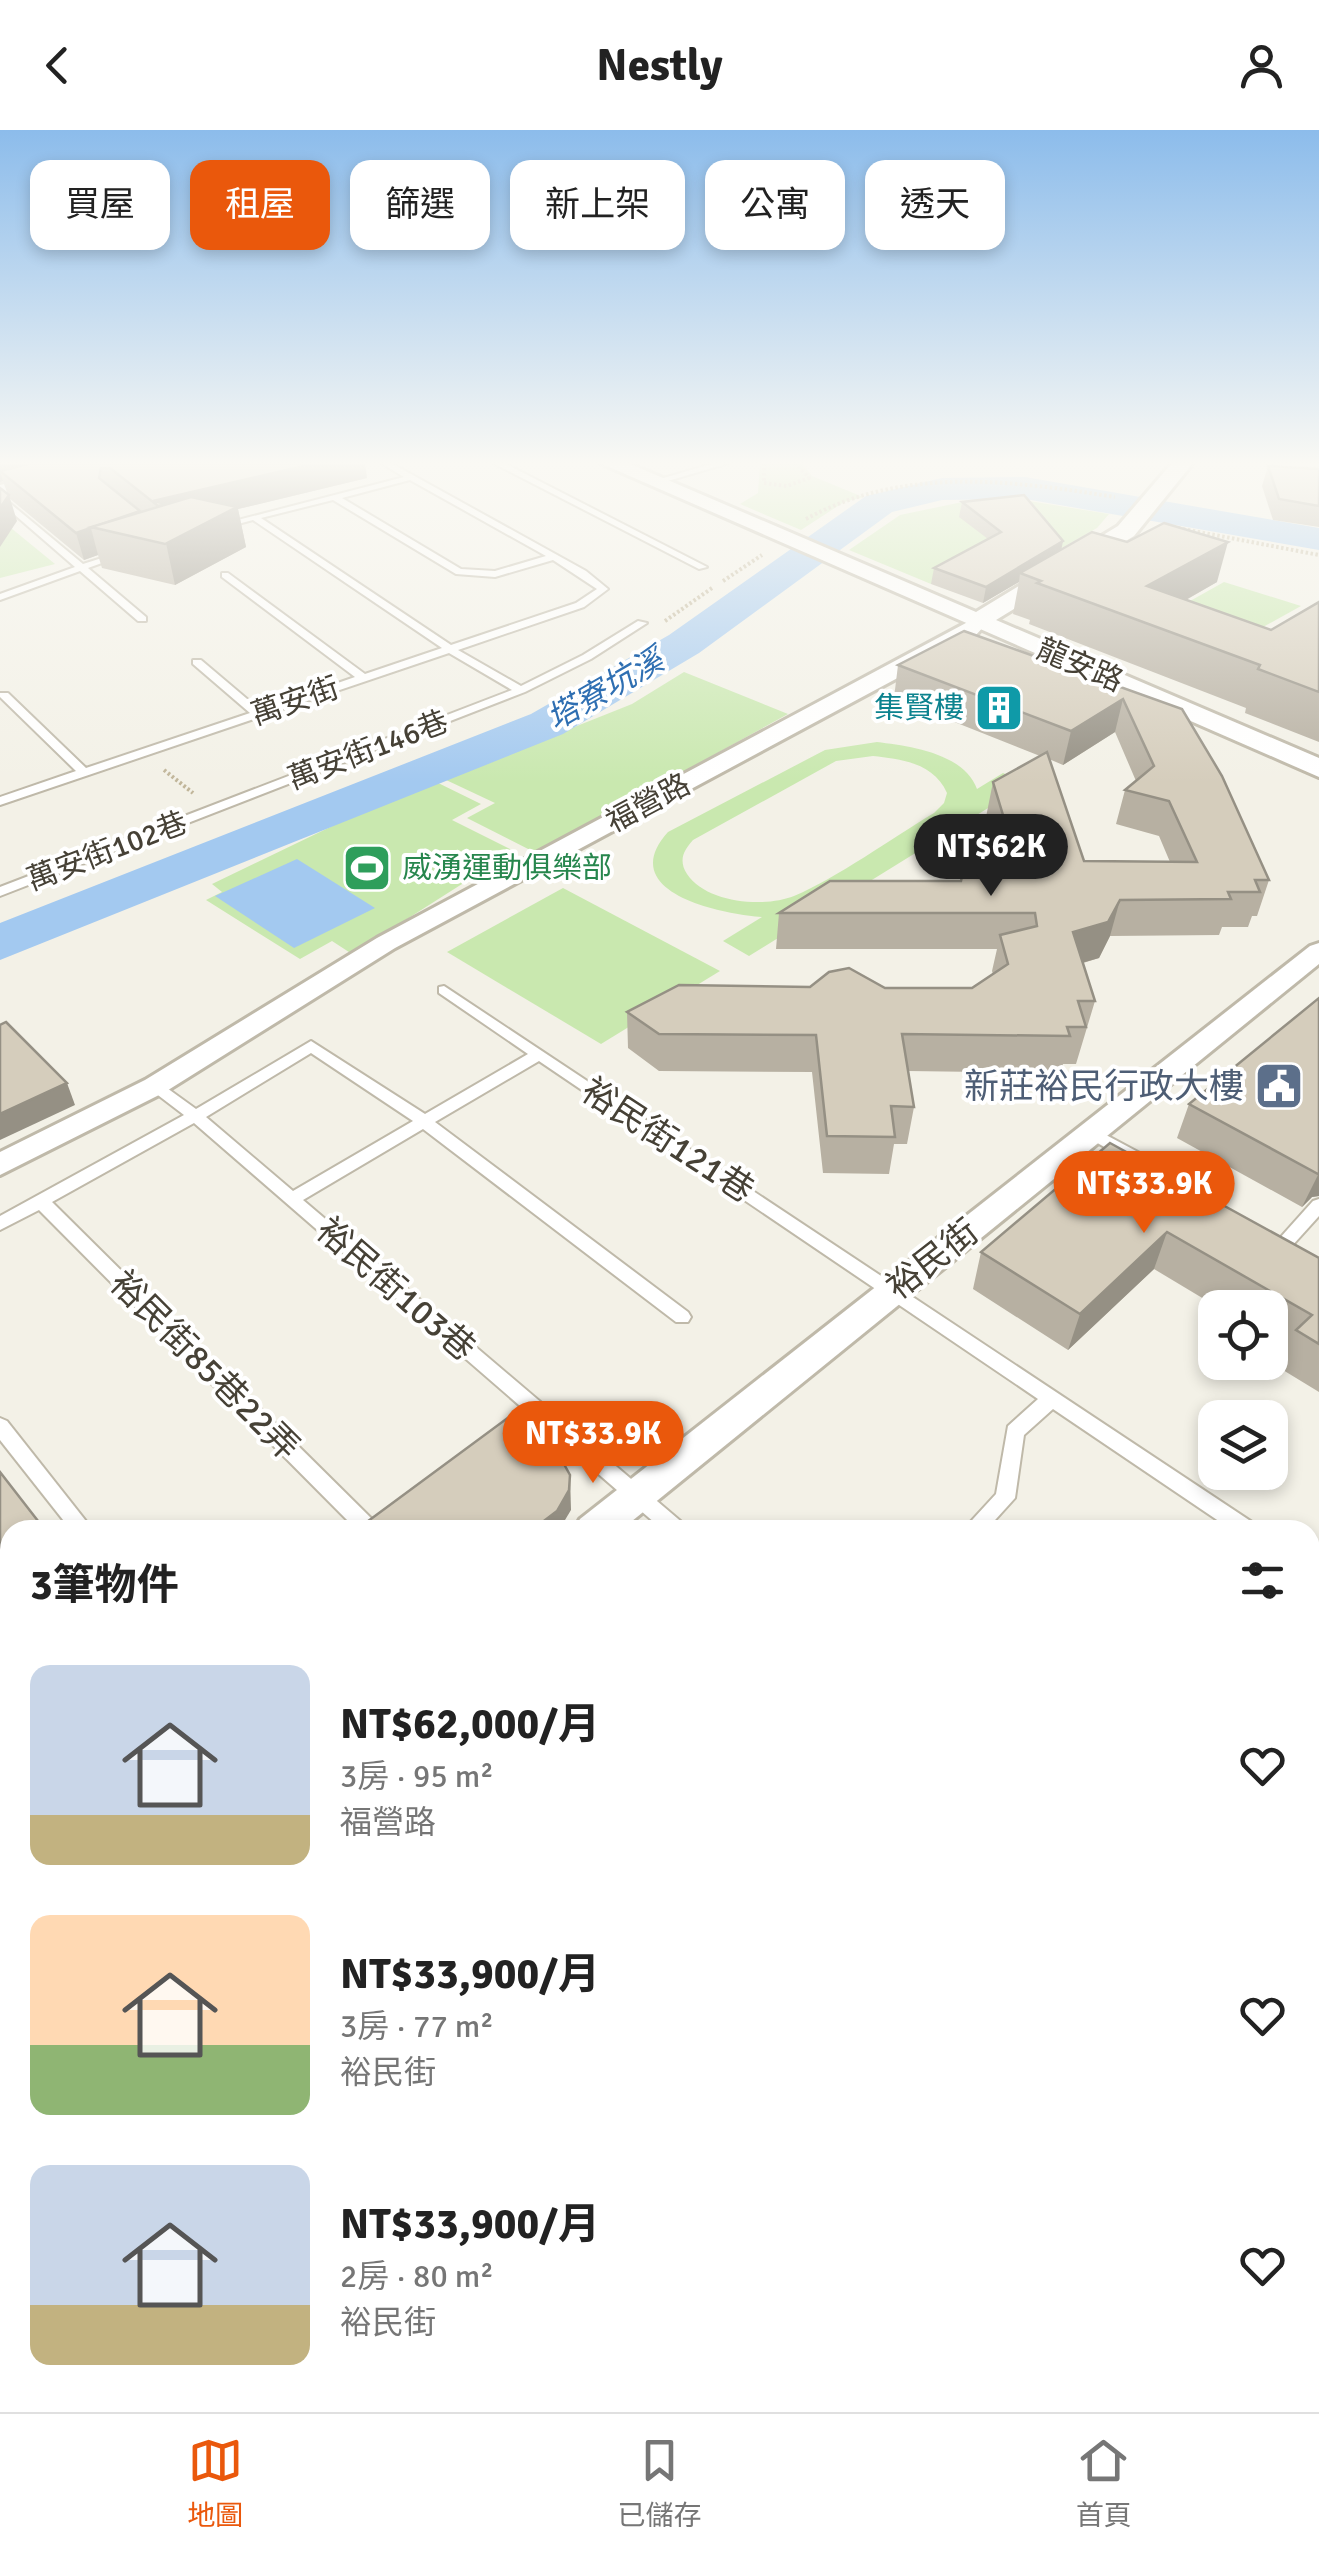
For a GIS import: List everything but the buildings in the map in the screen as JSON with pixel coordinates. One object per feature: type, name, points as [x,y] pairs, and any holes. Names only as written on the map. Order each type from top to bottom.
[{"type":"street","name":"龍安路","points":[[858,569],[1319,768]]},
{"type":"street","name":"福營路","points":[[0,1165],[154,1086],[386,943],[967,634],[995,608],[1060,569]]},
{"type":"street","name":"裕民街","points":[[605,1520],[1319,951]]},
{"type":"lane","name":"萬安街146巷","points":[[332,569],[450,649],[521,690]]},
{"type":"lane","points":[[454,569],[495,574],[512,569]]},
{"type":"lane","name":"萬安街","points":[[0,801],[590,601],[603,588],[574,569]]},
{"type":"lane","points":[[0,597],[83,570],[142,619]]},
{"type":"lane","points":[[225,575],[363,678]]},
{"type":"lane","name":"萬安街146巷","points":[[214,810],[521,690],[587,658],[642,623]]},
{"type":"lane","points":[[198,662],[257,713]]},
{"type":"lane","points":[[4,695],[84,773]]},
{"type":"lane","name":"萬安街102巷","points":[[0,892],[214,810]]},
{"type":"lane","name":"裕民街121巷","points":[[444,990],[1233,1520]]},
{"type":"lane","points":[[0,1224],[195,1116],[311,1046],[424,1121],[682,1317]]},
{"type":"lane","points":[[291,1200],[539,1054]]},
{"type":"lane","name":"裕民街103巷","points":[[154,1086],[195,1116],[665,1520]]},
{"type":"lane","points":[[1093,1133],[1157,1170]]},
{"type":"lane","name":"裕民街85巷22弄","points":[[41,1201],[361,1520]]},
{"type":"lane","points":[[1302,1252],[1277,1238],[1319,1206]]},
{"type":"lane","points":[[983,1520],[1006,1498],[1015,1432],[1052,1398]]},
{"type":"lane","points":[[3,1435],[75,1520]]},
{"type":"path","points":[[144,753],[214,810]]},
{"type":"green space","points":[[0,569],[33,569],[0,578]]},
{"type":"green space","points":[[896,569],[958,569],[931,584]]},
{"type":"green space","points":[[1224,582],[1301,606],[1256,631],[1174,610]]},
{"type":"green space","points":[[684,672],[788,714],[536,853],[467,818],[495,803],[444,779],[632,704]]},
{"type":"green space","points":[[877,742],[904,746],[948,759],[970,777],[977,789],[1003,773],[1027,784],[749,956],[723,941],[762,917],[722,911],[679,896],[663,884],[654,870],[655,853],[668,832],[825,750]],"holes":[[[873,756],[925,769],[947,793],[944,803],[846,868],[782,900],[752,902],[721,897],[696,884],[687,874],[683,856],[693,840],[836,761]]]},
{"type":"green space","name":"威湧運動俱樂部","points":[[430,779],[481,804],[452,820],[514,851],[352,954],[332,941],[300,959],[206,900],[222,892],[212,884]]},
{"type":"green space","points":[[563,888],[720,971],[601,1044],[447,952]]},
{"type":"water","points":[[297,859],[375,908],[294,948],[215,896]]},
{"type":"waterway","name":"塔寮坑溪","points":[[0,943],[547,724],[684,644],[788,569]]},
{"type":"place","name":"集賢樓","points":[[999,708]]},
{"type":"place","name":"威湧運動俱樂部","points":[[367,868]]},
{"type":"place","name":"新莊裕民行政大樓","points":[[1279,1086]]}]
